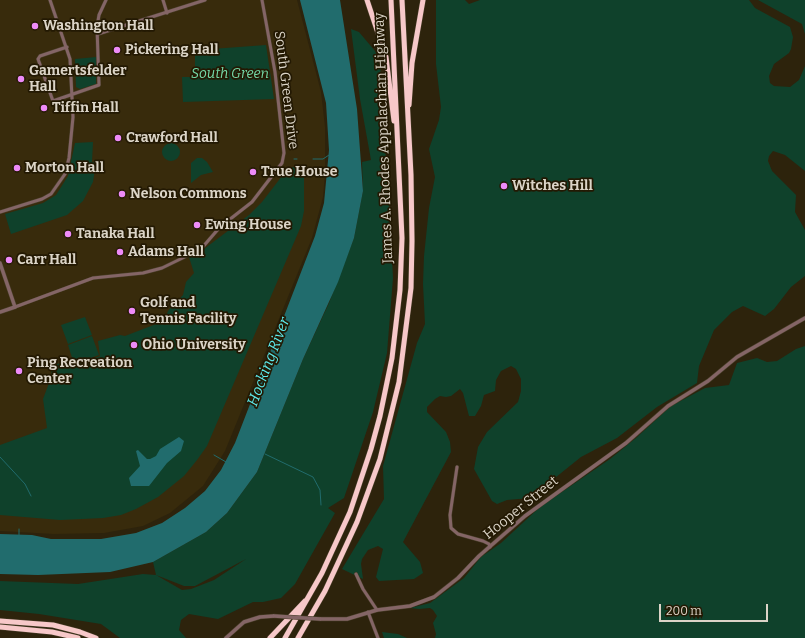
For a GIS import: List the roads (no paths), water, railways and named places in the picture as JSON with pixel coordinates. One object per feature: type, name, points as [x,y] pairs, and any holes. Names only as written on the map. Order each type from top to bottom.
[{"type":"highway","points":[[368,0],[386,57],[396,129]]},
{"type":"highway","name":"James A. Rhodes Appalachian Highway","points":[[286,638],[312,593],[339,536],[357,492],[371,449],[388,378],[397,321],[402,245],[391,0]]},
{"type":"highway","name":"James A. Rhodes Appalachian Highway","points":[[298,638],[325,591],[357,522],[380,459],[398,382],[411,280],[411,175],[402,0]]},
{"type":"highway","points":[[408,114],[412,63],[423,0]]},
{"type":"highway","points":[[270,638],[312,593]]},
{"type":"highway","points":[[0,621],[53,625],[96,638]]},
{"type":"highway","points":[[0,627],[52,632],[78,638]]},
{"type":"street","points":[[0,212],[45,197],[60,184],[67,166],[71,147],[71,65],[67,47],[50,0]]},
{"type":"street","points":[[67,47],[38,58],[53,100],[99,85],[98,19],[106,0]]},
{"type":"street","points":[[163,0],[166,13]]},
{"type":"street","points":[[98,34],[205,0]]},
{"type":"street","name":"South Green Drive","points":[[0,312],[93,278],[142,274],[162,268],[201,249],[220,226],[252,202],[282,163],[284,153],[275,72],[262,0]]},
{"type":"street","points":[[0,263],[15,307]]},
{"type":"street","name":"Hooper Street","points":[[226,638],[244,622],[260,617],[274,616],[347,619],[368,612],[410,606],[430,600],[454,582],[479,556],[553,495],[639,433],[668,406],[708,381],[737,357],[805,318]]},
{"type":"street","points":[[456,467],[450,515],[451,528],[458,534],[483,541],[489,544],[490,547]]},
{"type":"street","points":[[356,574],[363,589],[377,610]]},
{"type":"street","points":[[368,612],[378,638]]},
{"type":"water","name":"Hocking River","points":[[300,0],[340,0],[357,109],[363,191],[354,238],[338,282],[303,359],[257,472],[227,513],[206,532],[153,562],[110,572],[38,575],[0,574],[0,534],[32,535],[51,539],[101,539],[136,533],[162,523],[185,508],[205,491],[221,470],[235,443],[315,236],[324,203],[329,150],[326,103]]},
{"type":"water","points":[[179,437],[184,441],[181,451],[167,463],[149,486],[131,486],[129,478],[140,466],[136,451],[138,450],[147,459],[150,459],[156,456],[160,449]]},
{"type":"waterway","points":[[313,159],[323,159],[329,155]]},
{"type":"waterway","points":[[265,454],[313,477],[320,490],[321,505]]},
{"type":"waterway","points":[[214,455],[226,462]]},
{"type":"waterway","points":[[0,457],[25,484],[31,496]]},
{"type":"waterway","points":[[19,529],[19,536]]},
{"type":"place","name":"Washington Hall","points":[[35,26]]},
{"type":"place","name":"Pickering Hall","points":[[117,50]]},
{"type":"place","name":"Gamertsfelder Hall","points":[[21,79]]},
{"type":"place","name":"Tiffin Hall","points":[[44,108]]},
{"type":"place","name":"Crawford Hall","points":[[118,138]]},
{"type":"place","name":"Morton Hall","points":[[17,168]]},
{"type":"place","name":"True House","points":[[253,172]]},
{"type":"place","name":"Witches Hill","points":[[504,186]]},
{"type":"place","name":"Nelson Commons","points":[[122,194]]},
{"type":"place","name":"Ewing House","points":[[197,225]]},
{"type":"place","name":"Tanaka Hall","points":[[68,234]]},
{"type":"place","name":"Adams Hall","points":[[120,252]]},
{"type":"place","name":"Carr Hall","points":[[9,260]]},
{"type":"place","name":"Golf and Tennis Facility","points":[[132,311]]},
{"type":"place","name":"Ohio University","points":[[134,345]]},
{"type":"place","name":"Ping Recreation Center","points":[[19,371]]},
{"type":"park label","name":"South Green","points":[[230,74]]}]
